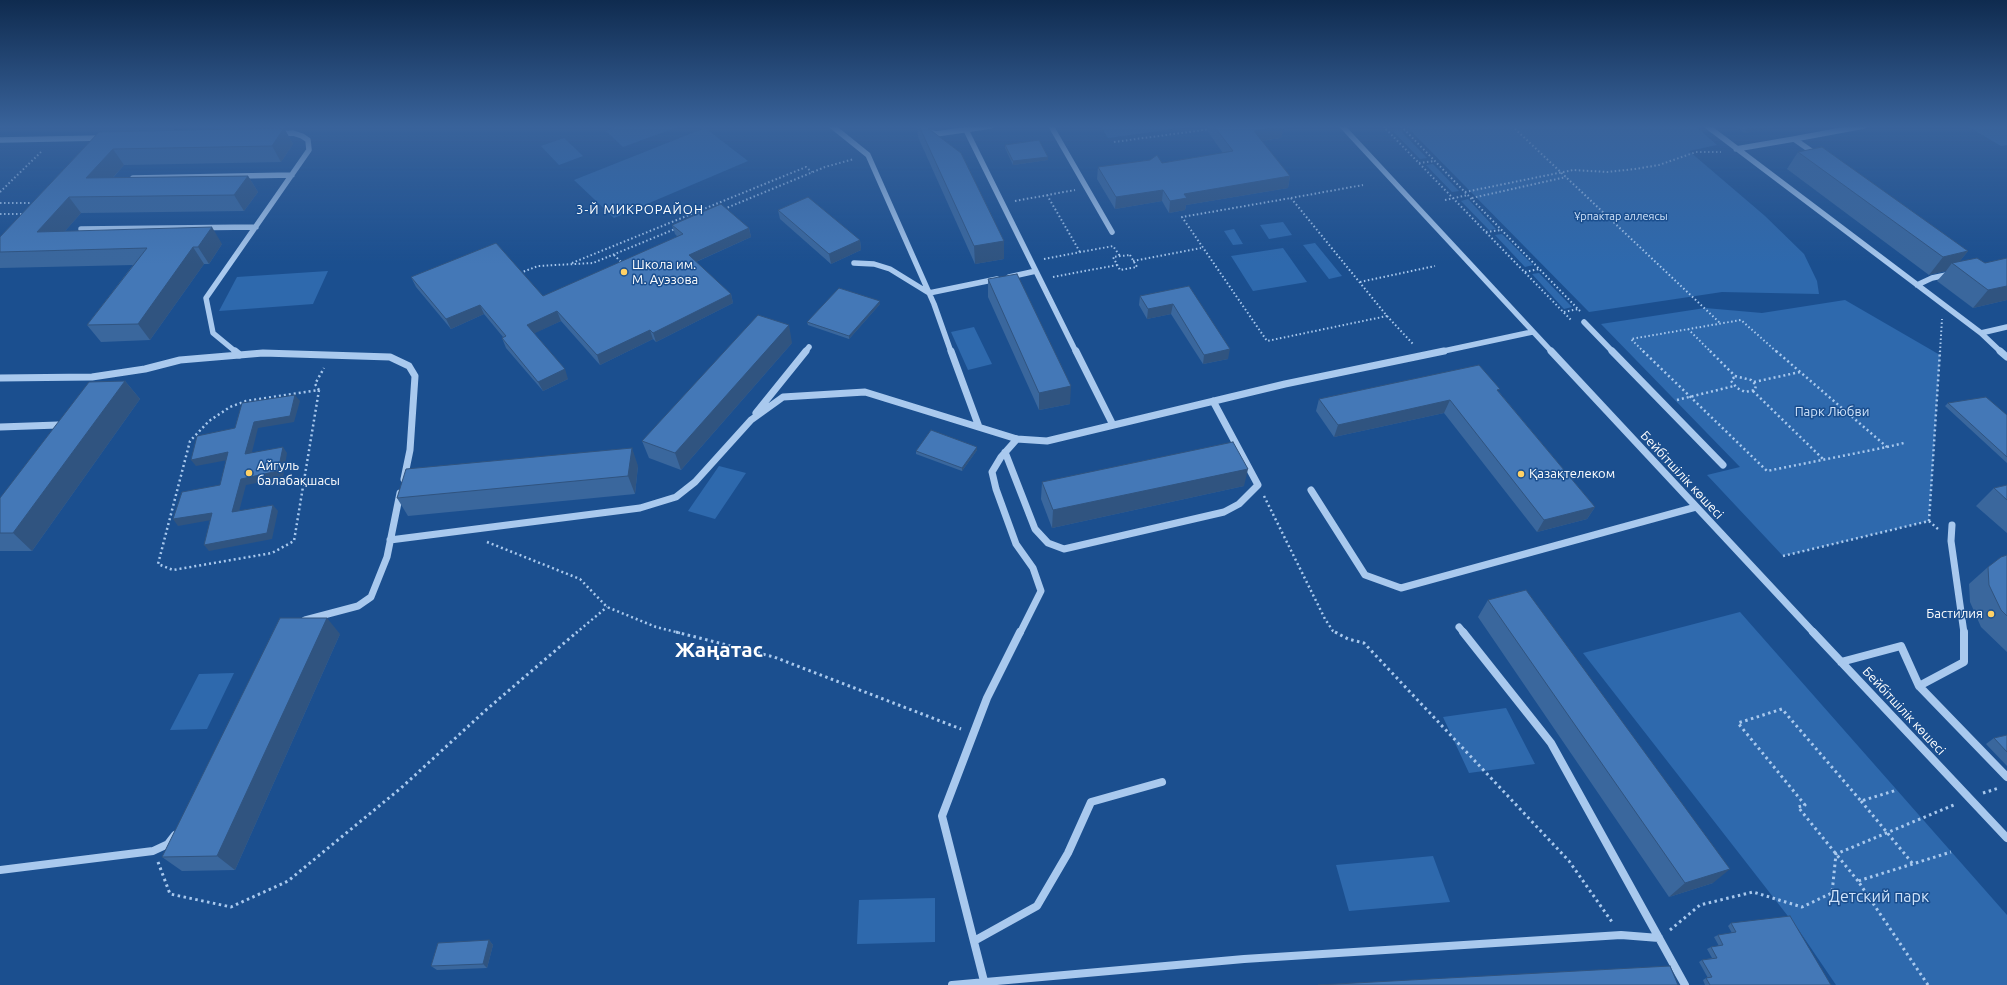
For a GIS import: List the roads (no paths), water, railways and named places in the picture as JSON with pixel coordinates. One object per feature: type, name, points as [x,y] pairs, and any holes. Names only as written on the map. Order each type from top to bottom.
[{"type":"street","points":[[240,355],[214,333],[206,298],[294,172]]},
{"type":"street","points":[[875,172],[929,293],[979,427]]},
{"type":"street","points":[[987,172],[1113,425]]},
{"type":"street","points":[[1078,172],[1112,232]]},
{"type":"street","name":"Бейбітшілік көшесі","points":[[1384,172],[1696,508],[2007,838]]},
{"type":"street","points":[[1767,172],[1981,333],[2006,355]]},
{"type":"street","points":[[129,178],[292,175]]},
{"type":"street","points":[[80,229],[256,227]]},
{"type":"street","points":[[854,263],[874,264],[890,269],[929,293],[1036,271]]},
{"type":"street","points":[[1917,285],[1932,278],[1954,273]]},
{"type":"street","points":[[1584,322],[1723,466]]},
{"type":"street","points":[[1981,333],[2007,327]]},
{"type":"street","points":[[750,420],[783,397],[865,392],[1017,439],[1046,441],[1293,382],[1532,332]]},
{"type":"street","points":[[390,540],[640,508],[676,497],[695,482],[750,420],[809,348]]},
{"type":"street","points":[[0,378],[90,380],[180,360],[263,353],[390,357],[409,366],[415,376],[410,450],[387,557],[371,597],[358,606],[299,621]]},
{"type":"street","points":[[1006,452],[1035,529],[1048,543],[1064,549],[1224,512],[1239,504],[1258,485],[1213,401]]},
{"type":"street","points":[[0,427],[60,422],[53,432]]},
{"type":"street","points":[[985,984],[942,816],[987,698],[1041,591],[1033,568],[1016,544],[996,489],[992,472],[1017,439]]},
{"type":"street","points":[[1311,490],[1365,575],[1401,588],[1696,508]]},
{"type":"street","points":[[1919,686],[1964,662],[1964,630],[1951,541],[1952,525]]},
{"type":"street","points":[[1459,627],[1551,742],[1684,985]]},
{"type":"street","points":[[1841,662],[1901,646],[1919,686],[2007,777]]},
{"type":"street","points":[[974,941],[1037,906],[1068,854],[1090,802],[1162,782]]},
{"type":"street","points":[[0,870],[153,851],[168,844],[181,825]]},
{"type":"street","points":[[952,985],[985,984],[1244,960],[1621,935],[1659,938]]},
{"type":"place","name":"Школа им. М. Ауэзова","points":[[624,272]]},
{"type":"place","name":"Айгуль балабақшасы","points":[[249,473]]},
{"type":"place","name":"Қазақтелеком","points":[[1521,474]]},
{"type":"place","name":"Бастилия","points":[[1991,614]]},
{"type":"district","name":"3-Й МИКРОРАЙОН","points":[[640,210]]},
{"type":"district","name":"Жаңатас","points":[[719,650]]},
{"type":"park label","name":"Ұрпактар аллеясы","points":[[1621,216]]},
{"type":"park label","name":"Парк Любви","points":[[1832,412]]},
{"type":"park label","name":"Детский парк","points":[[1879,897]]}]
